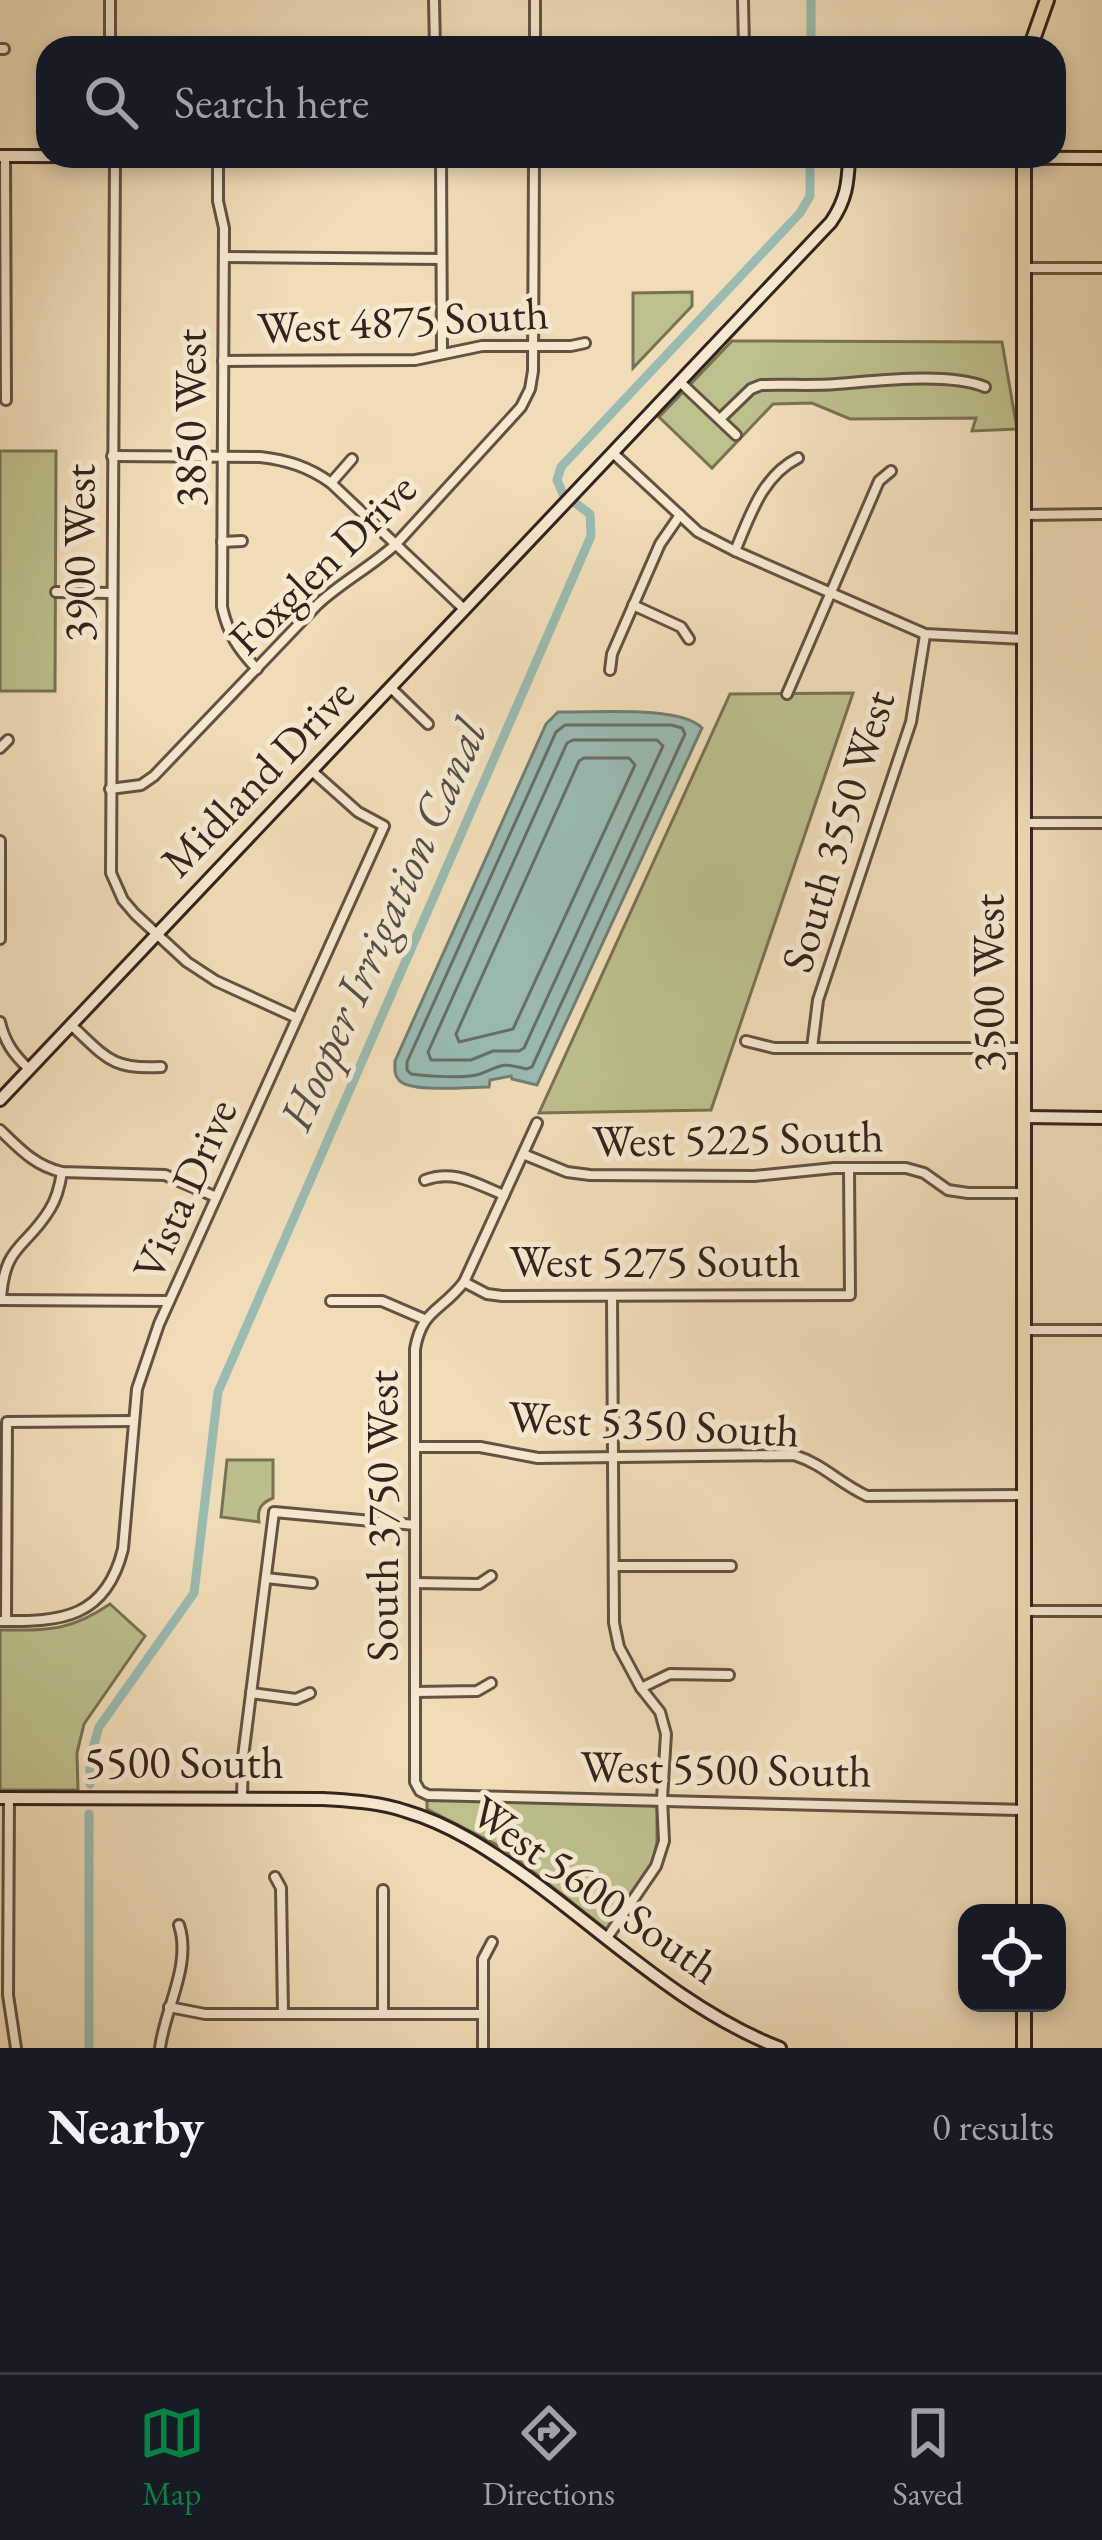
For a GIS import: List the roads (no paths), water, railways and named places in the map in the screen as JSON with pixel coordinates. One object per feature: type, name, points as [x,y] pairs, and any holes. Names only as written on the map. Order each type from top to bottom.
[{"type":"main road","points":[[1034,36],[1047,0]]},
{"type":"main road","name":"3500 West","points":[[1024,168],[1024,1904]]},
{"type":"main road","points":[[1024,2012],[1024,2048]]},
{"type":"street","points":[[110,0],[110,36]]},
{"type":"street","points":[[434,0],[435,36]]},
{"type":"street","points":[[535,0],[535,36]]},
{"type":"street","points":[[743,0],[744,36]]},
{"type":"street","points":[[6,400],[2,156],[36,156]]},
{"type":"street","points":[[1066,158],[1102,158]]},
{"type":"street","name":"3900 West","points":[[115,168],[110,854],[115,887],[135,914],[187,962],[215,981],[297,1018]]},
{"type":"street","name":"3850 West","points":[[218,168],[224,228],[222,607],[237,648],[257,669]]},
{"type":"street","points":[[441,168],[442,353]]},
{"type":"street","name":"Foxglen Drive","points":[[110,790],[141,785],[154,776],[338,586],[396,544],[521,407],[530,389],[533,346],[534,168]]},
{"type":"street","name":"Midland Drive","points":[[0,1100],[831,222],[848,188],[849,168]]},
{"type":"street","points":[[224,257],[441,259]]},
{"type":"street","points":[[1024,268],[1102,268]]},
{"type":"street","name":"West 4875 South","points":[[224,361],[415,360],[482,346],[585,343]]},
{"type":"street","points":[[720,419],[760,385],[970,381],[986,387]]},
{"type":"street","points":[[680,382],[736,435]]},
{"type":"street","points":[[613,453],[698,532],[735,551],[925,634],[1024,638]]},
{"type":"street","points":[[112,456],[281,460],[315,471],[465,610]]},
{"type":"street","points":[[735,551],[760,494],[782,466],[798,458]]},
{"type":"street","points":[[331,483],[352,459]]},
{"type":"street","points":[[787,694],[879,481],[891,471]]},
{"type":"street","points":[[1024,515],[1102,514]]},
{"type":"street","points":[[610,670],[612,654],[660,544],[680,515]]},
{"type":"street","points":[[222,542],[242,542]]},
{"type":"street","points":[[56,592],[111,593]]},
{"type":"street","points":[[633,605],[681,627],[689,640]]},
{"type":"street","name":"South 3550 West","points":[[812,1048],[818,1000],[911,722],[925,634]]},
{"type":"street","points":[[391,688],[428,724]]},
{"type":"street","points":[[0,748],[8,740]]},
{"type":"street","name":"Vista Drive","points":[[3,1622],[54,1620],[89,1606],[103,1594],[119,1567],[142,1367],[384,826],[358,812],[312,771]]},
{"type":"street","points":[[1024,824],[1102,823]]},
{"type":"street","points":[[0,841],[0,939]]},
{"type":"street","points":[[0,1022],[13,1054],[29,1070]]},
{"type":"street","points":[[71,1025],[117,1064],[132,1069],[161,1067]]},
{"type":"street","points":[[746,1041],[774,1048],[1024,1048]]},
{"type":"street","points":[[1025,1117],[1102,1118]]},
{"type":"street","name":"South 3750 West","points":[[428,1795],[415,1782],[415,1349],[424,1319],[464,1282],[537,1123]]},
{"type":"street","points":[[0,1130],[36,1163],[62,1172],[165,1175],[216,1197]]},
{"type":"street","name":"West 5225 South","points":[[523,1154],[567,1172],[590,1175],[754,1176],[906,1168],[924,1173],[948,1190],[1024,1193]]},
{"type":"street","name":"West 5275 South","points":[[464,1282],[502,1296],[850,1295],[849,1169]]},
{"type":"street","points":[[62,1172],[50,1210],[12,1254],[0,1300],[169,1301]]},
{"type":"street","points":[[425,1180],[455,1175],[504,1196]]},
{"type":"street","points":[[607,1938],[656,1866],[664,1840],[666,1734],[660,1712],[641,1688],[617,1635],[612,1296]]},
{"type":"street","points":[[331,1301],[382,1301],[424,1319]]},
{"type":"street","points":[[1023,1330],[1102,1330]]},
{"type":"street","points":[[3,1622],[7,1422],[134,1421]]},
{"type":"street","name":"West 5350 South","points":[[415,1448],[480,1447],[538,1458],[794,1455],[814,1462],[867,1496],[1024,1495]]},
{"type":"street","points":[[242,1798],[274,1512],[415,1525]]},
{"type":"street","points":[[614,1566],[731,1566]]},
{"type":"street","points":[[415,1583],[479,1584],[490,1576]]},
{"type":"street","points":[[266,1578],[312,1583]]},
{"type":"street","points":[[1024,1611],[1102,1611]]},
{"type":"street","points":[[641,1688],[670,1674],[729,1675]]},
{"type":"street","points":[[415,1692],[477,1691],[491,1683]]},
{"type":"street","points":[[251,1694],[296,1699],[310,1693]]},
{"type":"street","name":"West 5500 South","points":[[428,1795],[1023,1810]]},
{"type":"street","points":[[4,1798],[8,1994],[16,2048]]},
{"type":"street","name":"5500 South","points":[[4,1798],[367,1802]]},
{"type":"street","name":"West 5600 South","points":[[367,1802],[406,1811],[492,1853],[680,1993],[779,2048]]},
{"type":"street","points":[[275,1876],[281,1888],[283,2014]]},
{"type":"street","points":[[382,2014],[383,1889]]},
{"type":"street","points":[[160,2048],[183,1957],[178,1925]]},
{"type":"street","points":[[483,2048],[483,1959],[493,1942]]},
{"type":"street","points":[[170,2007],[205,2014],[483,2014]]},
{"type":"water","points":[[558,712],[656,713],[702,728],[537,1085],[511,1076],[490,1080],[489,1087],[405,1084],[396,1076],[395,1061],[546,724]]},
{"type":"waterway","name":"Hooper Irrigation Canal","points":[[811,0],[811,36]]},
{"type":"waterway","name":"Hooper Irrigation Canal","points":[[90,1784],[90,1758],[99,1727],[194,1593],[218,1392],[591,536],[590,514],[563,494],[557,480],[561,467],[800,213],[810,196],[810,168]]},
{"type":"waterway","name":"Hooper Irrigation Canal","points":[[89,1814],[89,2048]]}]
